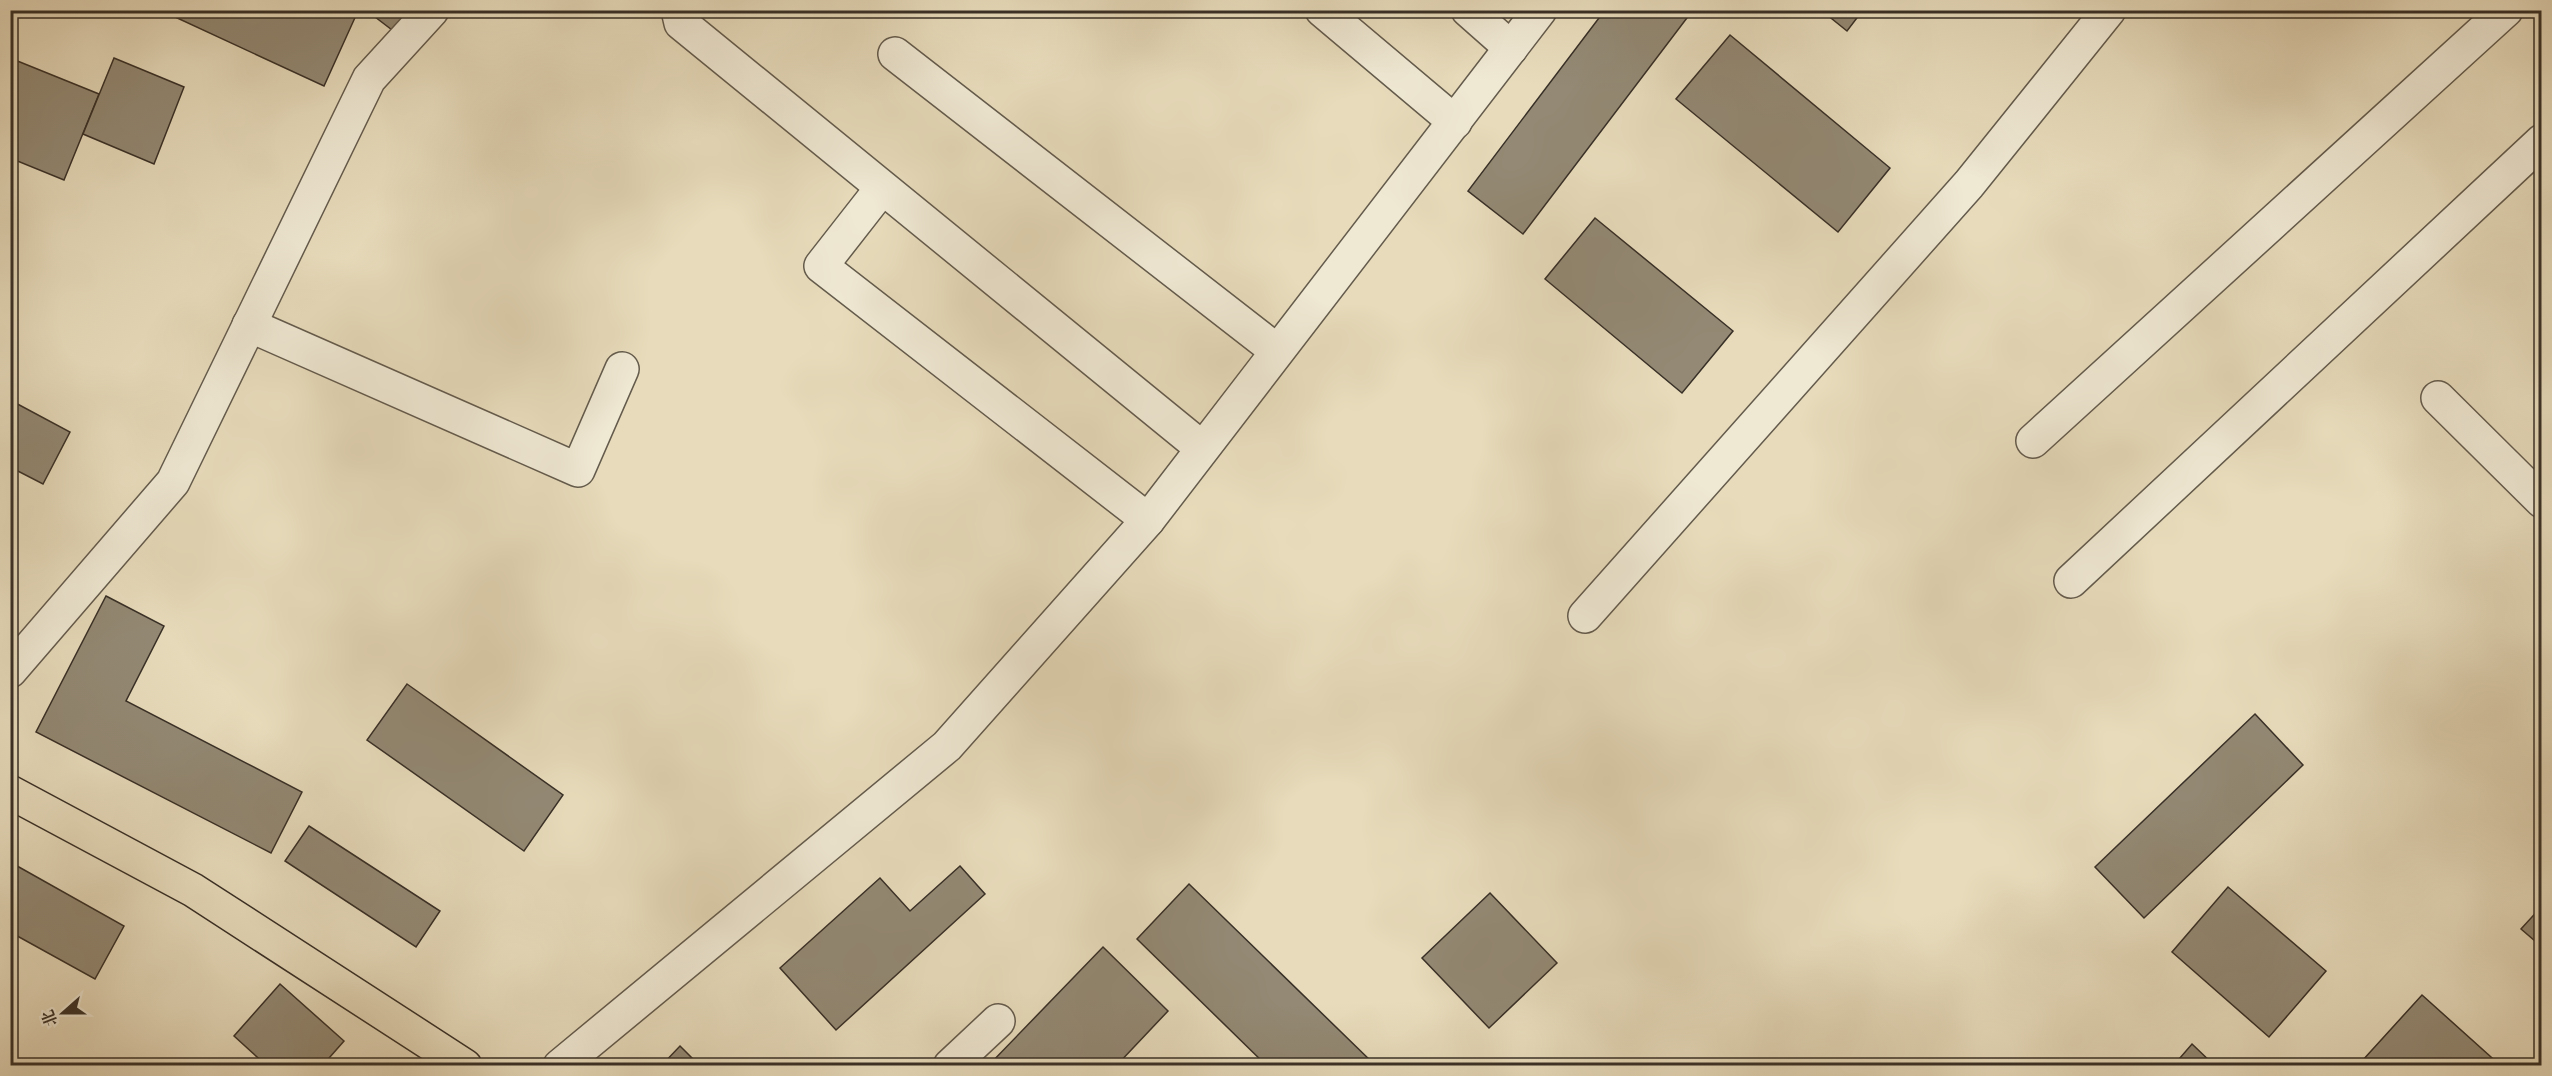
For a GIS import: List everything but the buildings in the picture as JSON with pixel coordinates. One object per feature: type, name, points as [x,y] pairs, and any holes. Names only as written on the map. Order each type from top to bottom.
[{"type":"main road","points":[[10,792],[193,890],[465,1065]]},
{"type":"street","points":[[10,671],[173,482],[369,79],[432,10]]},
{"type":"street","points":[[678,10],[681,23],[1202,448]]},
{"type":"street","points":[[1322,10],[1455,122]]},
{"type":"street","points":[[1468,10],[1511,48]]},
{"type":"street","points":[[560,1065],[946,746],[1148,520],[1540,10]]},
{"type":"street","points":[[1585,616],[1969,184],[2109,10]]},
{"type":"street","points":[[2033,441],[2506,10]]},
{"type":"street","points":[[895,54],[1277,351]]},
{"type":"street","points":[[2071,580],[2541,141]]},
{"type":"street","points":[[882,188],[820,266],[1148,520]]},
{"type":"street","points":[[249,326],[578,470],[622,369]]},
{"type":"street","points":[[2438,398],[2541,501]]},
{"type":"street","points":[[950,1065],[998,1021]]}]
